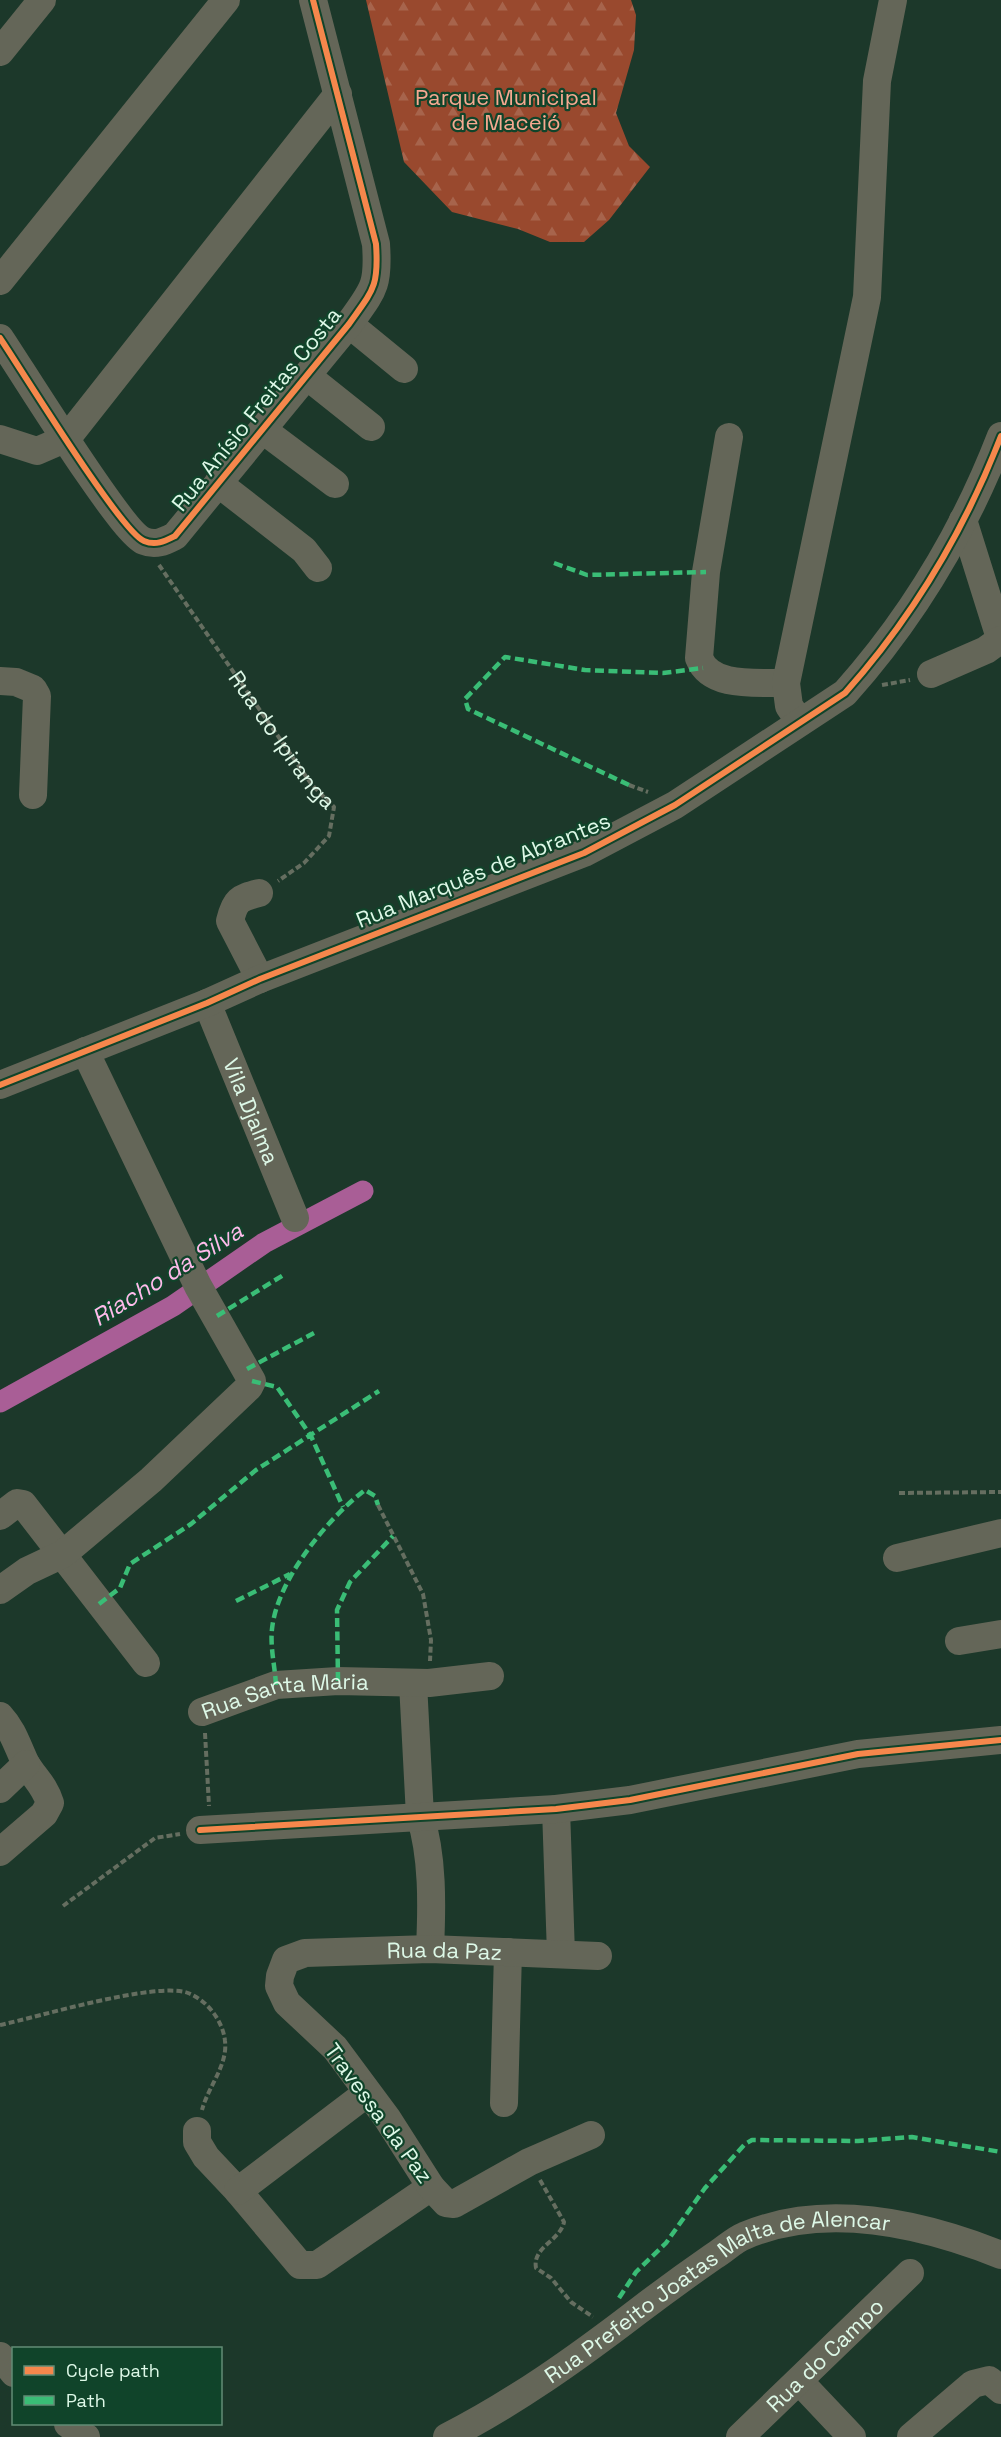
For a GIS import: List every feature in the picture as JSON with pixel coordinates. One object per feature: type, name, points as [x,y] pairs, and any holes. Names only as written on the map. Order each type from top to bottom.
[{"type":"street","points":[[0,52],[42,0]]},
{"type":"street","points":[[0,281],[226,0]]},
{"type":"street","points":[[0,439],[38,451],[67,438],[338,94],[313,0]]},
{"type":"street","points":[[800,722],[789,706],[786,683],[867,297],[877,81],[893,0]]},
{"type":"street","name":"Rua Anísio Freitas Costa","points":[[143,541],[159,544],[175,536],[349,324],[372,291],[378,274],[376,244],[338,94]]},
{"type":"street","points":[[349,324],[404,369]]},
{"type":"street","points":[[0,338],[112,507],[143,541]]},
{"type":"street","points":[[307,376],[371,427]]},
{"type":"street","points":[[263,430],[335,484]]},
{"type":"street","name":"Rua Marquês de Abrantes","points":[[0,1085],[207,1004],[260,978],[584,853],[675,804],[844,693],[897,630],[963,520],[991,479],[1001,436]]},
{"type":"street","points":[[729,438],[706,572],[699,658],[703,668],[712,676],[738,681],[786,683]]},
{"type":"street","points":[[218,483],[304,550],[318,568]]},
{"type":"street","points":[[931,674],[986,650],[1001,640],[963,520]]},
{"type":"street","points":[[8,681],[33,689],[37,696],[33,795]]},
{"type":"street","points":[[260,893],[243,897],[233,905],[230,921],[260,978]]},
{"type":"street","name":"Vila Djalma","points":[[207,1004],[295,1218]]},
{"type":"street","points":[[0,1590],[27,1571],[63,1554],[151,1480],[249,1387],[252,1381],[248,1369],[204,1296],[85,1051]]},
{"type":"street","points":[[0,1516],[17,1503],[23,1504],[146,1663]]},
{"type":"street","points":[[897,1558],[1001,1533]]},
{"type":"street","points":[[959,1641],[1001,1634]]},
{"type":"street","name":"Rua Santa Maria","points":[[202,1712],[276,1685],[338,1681],[421,1683],[490,1676]]},
{"type":"street","points":[[421,1683],[420,1816],[425,1832],[432,1918],[430,1948]]},
{"type":"street","points":[[0,1716],[12,1729],[26,1764],[45,1787],[50,1803],[44,1814],[0,1852]]},
{"type":"street","points":[[200,1830],[556,1809],[630,1800],[858,1754],[1001,1740]]},
{"type":"street","points":[[0,1789],[26,1764]]},
{"type":"street","points":[[556,1809],[561,1954]]},
{"type":"street","name":"Rua da Paz","points":[[291,1956],[305,1953],[430,1948],[598,1956]]},
{"type":"street","points":[[504,2103],[508,1952]]},
{"type":"street","name":"Travessa da Paz","points":[[291,1956],[286,1960],[279,1976],[282,1995],[304,2021],[335,2048],[431,2187],[446,2203],[454,2204],[529,2162]]},
{"type":"street","points":[[238,2191],[367,2092]]},
{"type":"street","points":[[197,2131],[197,2142],[206,2157],[238,2191],[300,2265],[312,2267],[322,2262],[431,2187]]},
{"type":"street","points":[[529,2162],[591,2135]]},
{"type":"street","name":"Rua Prefeito Joatas Malta de Alencar","points":[[447,2437],[497,2410],[743,2236],[820,2219],[890,2222],[934,2231],[1001,2255]]},
{"type":"street","name":"Rua do Campo","points":[[740,2437],[800,2382],[909,2273]]},
{"type":"street","points":[[0,2356],[12,2371]]},
{"type":"street","points":[[911,2437],[973,2384],[989,2380],[1001,2390]]},
{"type":"street","points":[[800,2382],[852,2437]]},
{"type":"street","points":[[69,2425],[86,2437]]},
{"type":"path","points":[[844,693],[931,674]]},
{"type":"path","points":[[899,1493],[1001,1491]]},
{"type":"path","points":[[378,1505],[423,1594],[431,1640],[421,1683]]},
{"type":"path","points":[[63,1906],[155,1838],[200,1830]]},
{"type":"path","points":[[0,2025],[154,1990],[188,1993],[213,2010],[225,2041],[223,2060],[204,2103],[197,2131]]},
{"type":"path","points":[[529,2162],[564,2222],[558,2237],[545,2245],[541,2251],[535,2263],[536,2268],[551,2278],[571,2302],[613,2330]]},
{"type":"green space","name":"Parque Municipal de Maceió","points":[[366,0],[631,0],[636,15],[634,50],[616,113],[629,146],[650,167],[609,220],[584,242],[550,242],[518,229],[452,212],[404,162]]},
{"type":"waterway","name":"Riacho da Silva","points":[[0,1402],[173,1306],[264,1243],[363,1191]]},
{"type":"marked path","points":[[554,563],[587,575],[706,572]]},
{"type":"marked path","points":[[629,785],[468,709],[465,699],[505,657],[585,670],[663,673],[703,668]]},
{"type":"marked path","points":[[217,1316],[285,1274]]},
{"type":"marked path","points":[[247,1369],[314,1333]]},
{"type":"marked path","points":[[252,1381],[277,1387],[311,1436],[343,1507]]},
{"type":"marked path","points":[[99,1604],[120,1588],[130,1564],[191,1524],[256,1470],[379,1391]]},
{"type":"marked path","points":[[276,1685],[272,1629],[283,1591],[294,1571],[320,1534],[350,1502],[365,1490],[375,1496],[378,1505]]},
{"type":"marked path","points":[[338,1681],[337,1610],[350,1582],[393,1536]]},
{"type":"marked path","points":[[236,1601],[290,1574]]},
{"type":"marked path","points":[[619,2298],[636,2272],[666,2243],[705,2188],[745,2144],[752,2140],[858,2141],[912,2137],[1001,2152]]},
{"type":"cycle path","points":[[0,338],[94,481],[132,531],[144,541],[152,543],[175,536],[349,324],[373,287],[377,258],[376,244],[313,0]]},
{"type":"cycle path","points":[[0,1085],[207,1003],[260,979],[584,853],[675,805],[845,693],[893,634],[935,571],[971,505],[1001,436]]},
{"type":"cycle path","points":[[200,1830],[556,1809],[630,1800],[858,1754],[1001,1740]]}]
